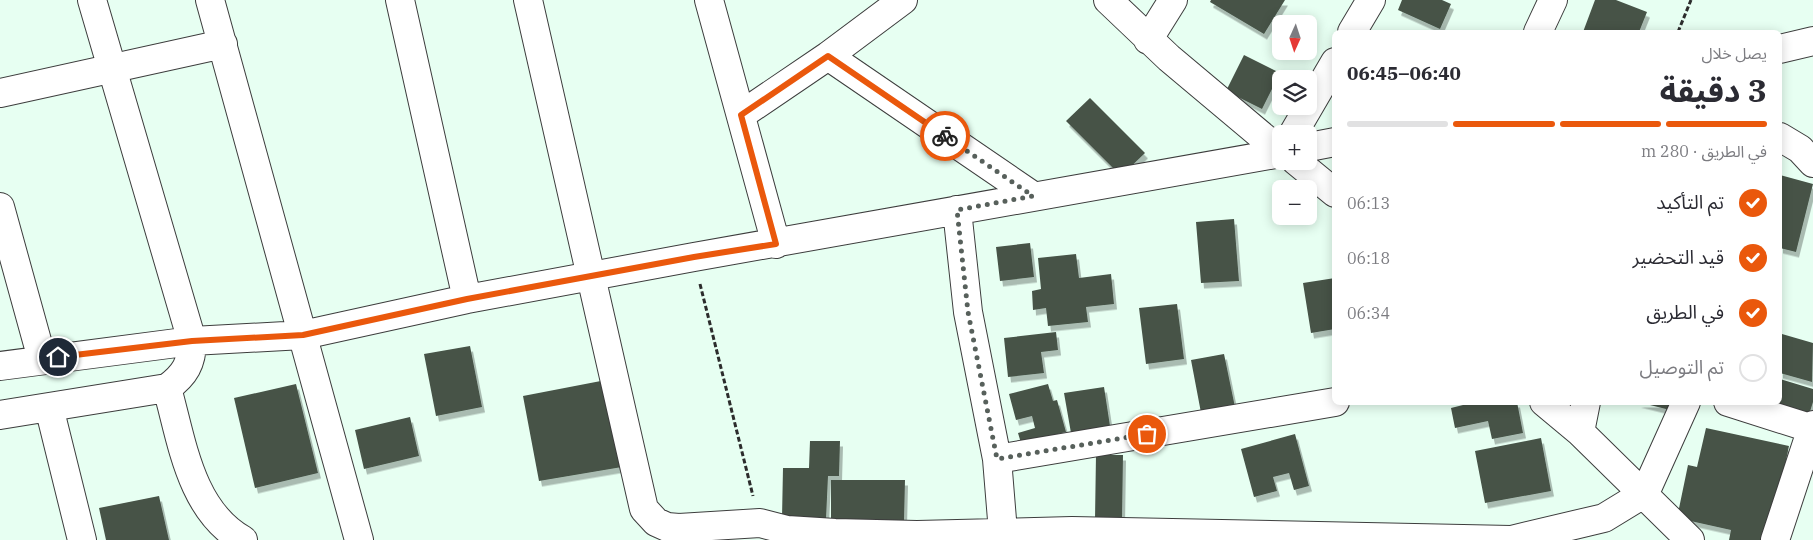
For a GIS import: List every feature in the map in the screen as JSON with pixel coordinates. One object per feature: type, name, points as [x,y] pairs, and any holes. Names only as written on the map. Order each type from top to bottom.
[{"type":"street","points":[[0,415],[167,388],[179,379],[187,368],[192,355],[192,341],[92,0]]},
{"type":"street","points":[[210,0],[359,540]]},
{"type":"street","points":[[400,0],[467,299]]},
{"type":"street","points":[[528,0],[644,509],[656,522],[667,527],[724,527],[760,523],[787,530],[835,533],[917,534],[1072,531],[1511,540],[1603,529],[1645,493],[1685,405]]},
{"type":"street","points":[[709,0],[776,244]]},
{"type":"street","points":[[741,115],[828,56],[903,0]]},
{"type":"street","points":[[1108,0],[1148,40],[1209,94],[1272,145]]},
{"type":"street","points":[[1148,40],[1173,0]]},
{"type":"street","points":[[1353,30],[1371,0]]},
{"type":"street","points":[[1539,30],[1553,0]]},
{"type":"street","points":[[1782,49],[1813,41]]},
{"type":"street","points":[[0,92],[113,70],[223,44]]},
{"type":"street","points":[[828,56],[1033,196]]},
{"type":"street","points":[[1298,125],[1332,67]]},
{"type":"street","points":[[1782,138],[1800,148],[1813,163]]},
{"type":"street","points":[[1317,145],[1332,143]]},
{"type":"street","points":[[0,366],[42,359],[192,341],[303,335],[467,299],[1272,154]]},
{"type":"street","points":[[1307,170],[1332,191]]},
{"type":"street","points":[[0,207],[42,359]]},
{"type":"street","points":[[957,210],[968,312],[997,459],[1003,532]]},
{"type":"street","points":[[167,388],[192,477],[203,500],[218,520],[243,540]]},
{"type":"street","points":[[997,459],[1332,403]]},
{"type":"street","points":[[1548,405],[1580,432],[1645,493],[1690,540]]},
{"type":"street","points":[[1580,432],[1585,405]]},
{"type":"street","points":[[1738,405],[1813,428],[1775,540]]},
{"type":"street","points":[[49,407],[82,540]]},
{"type":"path","points":[[1679,30],[1691,0]]},
{"type":"path","points":[[694,257],[760,523]]},
{"type":"building","points":[[1211,0],[1285,0],[1276,15],[1272,15],[1272,21],[1264,34],[1210,2]]},
{"type":"building","points":[[1402,0],[1442,0],[1451,4],[1440,29],[1398,10]]},
{"type":"building","points":[[1595,0],[1616,0],[1647,12],[1640,30],[1584,30]]},
{"type":"building","points":[[1244,55],[1274,70],[1272,70],[1272,89],[1262,109],[1226,91]]},
{"type":"building","points":[[1090,98],[1145,153],[1121,176],[1066,121]]},
{"type":"building","points":[[1782,176],[1813,184],[1796,252],[1782,248]]},
{"type":"building","points":[[1234,219],[1239,281],[1201,283],[1196,222]]},
{"type":"building","points":[[1030,243],[1034,277],[1000,281],[996,247]]},
{"type":"building","points":[[1076,254],[1079,278],[1111,274],[1114,304],[1086,307],[1088,322],[1048,326],[1046,308],[1033,310],[1032,291],[1041,289],[1038,258]]},
{"type":"building","points":[[1332,278],[1332,330],[1311,333],[1303,283]]},
{"type":"building","points":[[1177,304],[1184,359],[1146,364],[1139,308]]},
{"type":"building","points":[[1056,332],[1058,350],[1041,352],[1044,373],[1008,377],[1004,338]]},
{"type":"building","points":[[1782,334],[1813,343],[1812,382],[1782,374]]},
{"type":"building","points":[[470,346],[482,407],[436,416],[424,354]]},
{"type":"building","points":[[1224,354],[1236,412],[1202,418],[1191,360]]},
{"type":"building","points":[[606,380],[622,467],[539,481],[523,396]]},
{"type":"building","points":[[1782,380],[1813,389],[1813,402],[1807,421],[1772,405],[1782,405]]},
{"type":"building","points":[[296,384],[318,473],[255,488],[234,398]]},
{"type":"building","points":[[1048,384],[1053,401],[1057,400],[1066,432],[1021,443],[1018,433],[1035,428],[1032,416],[1016,420],[1009,394]]},
{"type":"building","points":[[1104,387],[1110,426],[1071,433],[1064,393]]},
{"type":"building","points":[[1463,405],[1518,405],[1523,433],[1492,439],[1488,421],[1455,428],[1451,408]]},
{"type":"building","points":[[1650,405],[1679,405],[1678,412]]},
{"type":"building","points":[[410,417],[419,456],[364,469],[355,430]]},
{"type":"building","points":[[1706,428],[1789,446],[1769,540],[1729,540],[1731,530],[1677,518],[1688,465],[1697,467]]},
{"type":"building","points":[[1295,434],[1309,486],[1294,490],[1289,473],[1273,477],[1277,491],[1254,497],[1241,449]]},
{"type":"building","points":[[1541,438],[1551,491],[1485,503],[1475,451]]},
{"type":"building","points":[[810,441],[840,441],[839,476],[828,476],[826,519],[782,518],[783,468],[809,468]]},
{"type":"building","points":[[1096,455],[1123,455],[1122,521],[1095,520]]},
{"type":"building","points":[[831,480],[905,480],[904,521],[831,520]]},
{"type":"building","points":[[159,496],[169,540],[106,540],[99,508]]},
{"type":"way so far","points":[[945,136],[1033,196],[957,210],[968,312],[997,459],[1147,434]]},
{"type":"route","points":[[58,357],[192,341],[303,335],[467,299],[694,257],[776,244],[741,115],[828,56],[945,136]]}]
